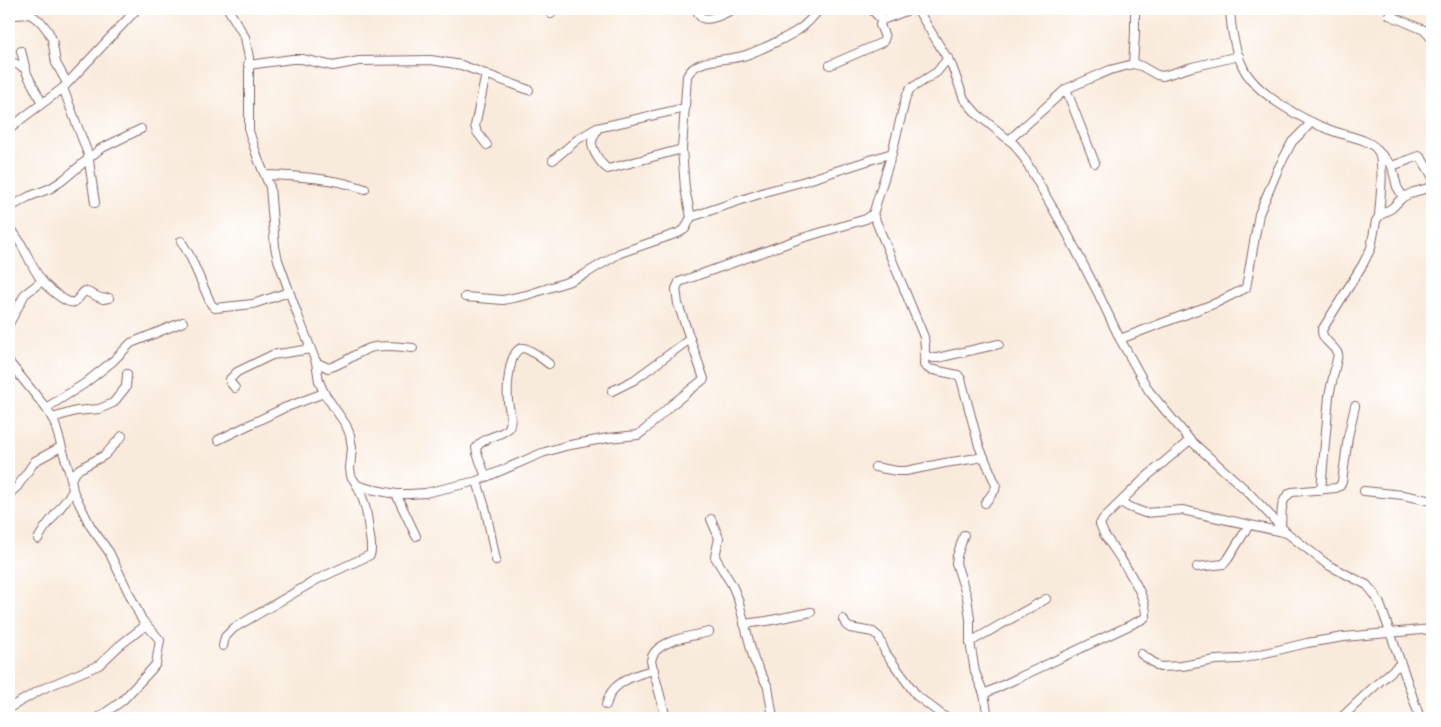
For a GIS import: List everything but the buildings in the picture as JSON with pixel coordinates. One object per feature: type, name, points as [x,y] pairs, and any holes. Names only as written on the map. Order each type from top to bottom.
[{"type":"street","points":[[9,130],[65,85],[137,9]]},
{"type":"street","points":[[223,646],[225,637],[234,628],[326,575],[367,557],[370,555],[372,548],[366,504],[351,476],[352,448],[350,435],[346,425],[319,381],[316,362],[289,292],[275,248],[270,187],[249,131],[246,38],[228,9]]},
{"type":"street","points":[[696,9],[702,19],[707,19],[734,9]]},
{"type":"street","points":[[465,297],[503,300],[527,295],[570,281],[624,251],[685,229],[691,217],[685,189],[682,149],[687,76],[690,71],[694,67],[711,61],[744,56],[792,34],[802,28],[820,9]]},
{"type":"street","points":[[871,9],[885,20],[918,10],[948,58],[964,99],[978,114],[1015,145],[1024,158],[1053,207],[1120,339],[1149,391],[1190,440],[1247,491],[1284,530],[1328,564],[1367,585],[1375,595],[1380,604],[1420,718]]},
{"type":"street","points":[[1133,64],[1136,9]]},
{"type":"street","points":[[1230,9],[1232,30],[1239,56],[1249,78],[1270,97],[1290,111],[1332,131],[1372,144],[1392,166],[1397,187],[1403,197]]},
{"type":"street","points":[[9,11],[15,15],[30,14],[41,22],[52,39],[56,63],[90,158],[95,203]]},
{"type":"street","points":[[1389,15],[1424,30],[1432,39]]},
{"type":"street","points":[[830,66],[883,42],[885,37],[880,25],[882,19]]},
{"type":"street","points":[[21,51],[26,70],[42,103]]},
{"type":"street","points":[[1009,140],[1066,89],[1110,70],[1133,64],[1163,76],[1239,56]]},
{"type":"street","points":[[357,485],[396,494],[425,493],[478,480],[527,459],[565,446],[642,433],[670,406],[704,379],[678,304],[676,289],[680,282],[799,239],[866,219],[873,214],[910,88],[937,72],[948,58]]},
{"type":"street","points":[[248,65],[292,59],[302,59],[333,66],[354,62],[431,60],[461,65],[529,90]]},
{"type":"street","points":[[9,61],[26,70]]},
{"type":"street","points":[[486,74],[476,126],[477,132],[488,145]]},
{"type":"street","points":[[1066,89],[1095,162]]},
{"type":"street","points":[[553,160],[578,139],[597,128],[684,108]]},
{"type":"street","points":[[1120,339],[1216,303],[1246,288],[1259,214],[1292,142],[1312,122]]},
{"type":"street","points":[[597,128],[592,138],[592,146],[603,165],[608,169],[682,149]]},
{"type":"street","points":[[9,208],[28,196],[51,188],[104,147],[141,129]]},
{"type":"street","points":[[691,217],[892,152]]},
{"type":"street","points":[[1321,490],[1329,396],[1338,354],[1336,349],[1322,336],[1322,330],[1371,248],[1376,221],[1379,216],[1381,157],[1379,152]]},
{"type":"street","points":[[1392,166],[1418,156],[1422,158],[1432,176]]},
{"type":"street","points":[[265,175],[323,178],[365,189]]},
{"type":"street","points":[[1379,216],[1392,208],[1403,197],[1432,187]]},
{"type":"street","points":[[873,214],[924,337],[923,362],[926,367],[960,376],[979,446],[996,485],[995,490],[985,503]]},
{"type":"street","points":[[9,228],[18,238],[42,281],[65,300],[71,303],[74,302],[85,291],[103,299],[109,298]]},
{"type":"street","points":[[181,241],[190,256],[211,304],[215,308],[253,304],[289,292]]},
{"type":"street","points":[[9,324],[25,294],[42,281]]},
{"type":"street","points":[[46,408],[96,375],[131,343],[183,322]]},
{"type":"street","points":[[612,391],[634,380],[690,339]]},
{"type":"street","points":[[924,354],[937,358],[999,344]]},
{"type":"street","points":[[316,362],[328,368],[340,364],[372,347],[398,346],[413,348]]},
{"type":"street","points":[[486,477],[476,448],[482,441],[510,428],[512,418],[508,401],[508,385],[510,368],[515,353],[525,348],[549,364]]},
{"type":"street","points":[[235,388],[230,379],[237,372],[272,355],[311,349]]},
{"type":"street","points":[[9,362],[52,418],[71,478],[73,491],[91,527],[109,552],[146,625],[160,640],[155,665],[122,701],[98,718]]},
{"type":"street","points":[[52,418],[76,411],[99,409],[113,402],[126,387],[126,374]]},
{"type":"street","points":[[218,440],[284,408],[324,392]]},
{"type":"street","points":[[1284,530],[1283,501],[1286,496],[1292,492],[1321,490],[1340,486],[1355,406]]},
{"type":"street","points":[[71,478],[79,468],[105,455],[122,436]]},
{"type":"street","points":[[984,694],[1146,616],[1140,591],[1104,534],[1100,524],[1144,479],[1190,440]]},
{"type":"street","points":[[9,494],[18,487],[35,461],[61,447]]},
{"type":"street","points":[[875,466],[906,472],[984,457]]},
{"type":"street","points":[[478,480],[496,560]]},
{"type":"street","points":[[38,539],[73,491]]},
{"type":"street","points":[[1364,491],[1404,495],[1432,501]]},
{"type":"street","points":[[396,494],[416,536]]},
{"type":"street","points":[[1120,502],[1145,513],[1182,510],[1249,525],[1284,530]]},
{"type":"street","points":[[711,519],[719,538],[715,557],[732,585],[742,612],[754,660],[768,687],[773,718]]},
{"type":"street","points":[[1197,567],[1224,564],[1249,525]]},
{"type":"street","points":[[964,535],[956,563],[967,597],[970,619],[970,642],[975,672],[984,694],[986,712],[984,718]]},
{"type":"street","points":[[970,642],[1046,599]]},
{"type":"street","points":[[744,624],[767,622],[811,612]]},
{"type":"street","points":[[843,620],[850,628],[874,632],[879,636],[885,652],[917,696],[946,718]]},
{"type":"street","points":[[9,708],[42,690],[99,665],[119,646],[146,625]]},
{"type":"street","points":[[1141,654],[1160,667],[1182,666],[1215,660],[1240,659],[1308,643],[1344,637],[1432,629]]},
{"type":"street","points":[[666,718],[651,661],[652,656],[669,642],[709,632]]},
{"type":"street","points":[[1340,718],[1400,664]]},
{"type":"street","points":[[606,705],[610,694],[616,688],[637,675],[654,670]]}]
